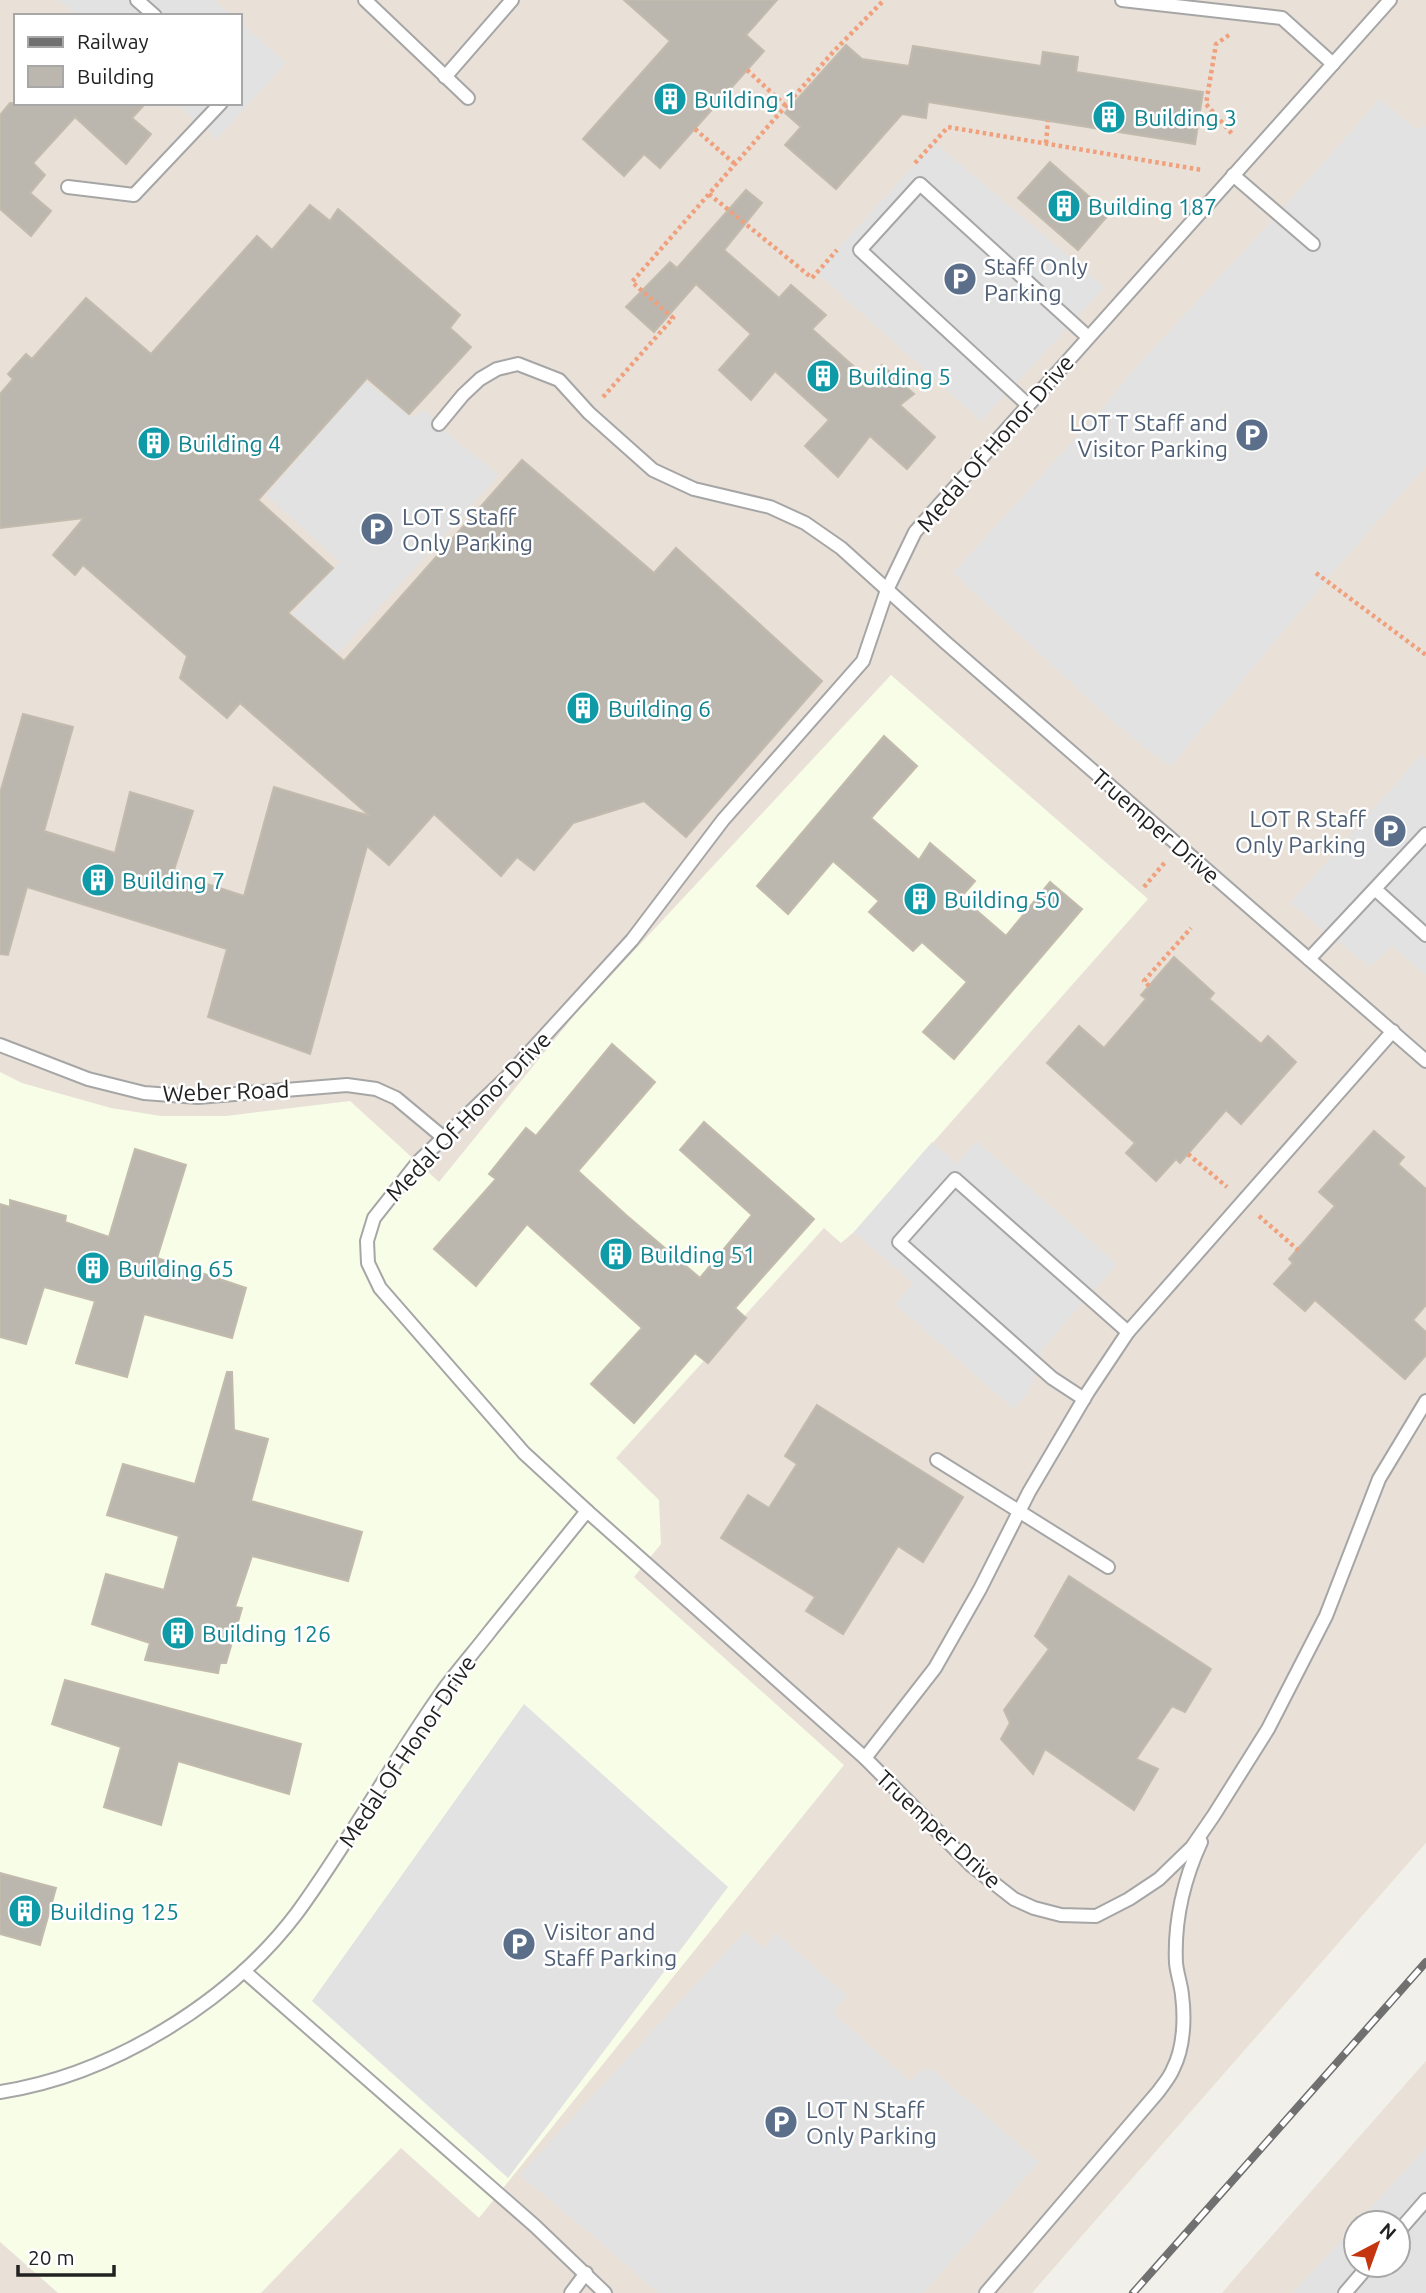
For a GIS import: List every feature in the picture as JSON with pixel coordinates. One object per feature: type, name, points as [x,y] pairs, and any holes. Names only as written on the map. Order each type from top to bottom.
[{"type":"lane","points":[[137,0],[153,14]]},
{"type":"lane","points":[[365,0],[468,98]]},
{"type":"lane","points":[[445,77],[512,0]]},
{"type":"lane","points":[[1122,0],[1282,18],[1333,64]]},
{"type":"lane","name":"Medal Of Honor Drive","points":[[0,2092],[22,2088],[106,2061],[164,2031],[201,2006],[244,1971],[295,1915],[347,1842],[442,1692],[587,1511],[524,1453],[380,1288],[368,1263],[367,1241],[374,1218],[419,1161],[507,1077],[632,940],[723,820],[863,661],[887,590],[915,532],[1390,0]]},
{"type":"lane","points":[[68,187],[134,195],[219,105]]},
{"type":"lane","points":[[1233,175],[1313,244]]},
{"type":"lane","points":[[1028,405],[860,250],[920,184],[1088,337]]},
{"type":"lane","name":"Truemper Drive","points":[[439,424],[480,379],[497,369],[518,364],[559,380],[589,412],[653,470],[694,489],[770,507],[805,523],[841,548],[1426,1061]]},
{"type":"lane","points":[[1309,959],[1426,834]]},
{"type":"lane","points":[[1375,889],[1426,934]]},
{"type":"lane","points":[[865,1758],[935,1668],[980,1589],[1020,1510],[1084,1399],[1128,1332],[1393,1031]]},
{"type":"lane","name":"Weber Road","points":[[0,1045],[88,1079],[144,1093],[198,1097],[347,1086],[376,1089],[396,1098],[444,1138]]},
{"type":"lane","points":[[1084,1399],[1052,1378],[899,1242],[955,1179],[1128,1332]]},
{"type":"lane","name":"Truemper Drive","points":[[587,1511],[865,1758],[972,1866],[1014,1899],[1034,1908],[1061,1915],[1096,1916],[1159,1879],[1192,1847],[1214,1815],[1274,1718],[1326,1616],[1379,1479],[1426,1401]]},
{"type":"lane","points":[[937,1460],[1108,1567]]},
{"type":"lane","points":[[986,2293],[1158,2092],[1174,2068],[1181,2042],[1183,2019],[1176,1964],[1179,1916],[1190,1866],[1214,1815]]},
{"type":"lane","points":[[244,1971],[586,2273],[605,2293]]},
{"type":"lane","points":[[1412,2216],[1426,2200]]},
{"type":"lane","points":[[571,2293],[586,2273]]},
{"type":"lane","points":[[1345,2293],[1357,2279]]},
{"type":"path","points":[[600,401],[673,318],[632,282],[786,106],[884,0]]},
{"type":"path","points":[[1230,34],[1216,44],[1206,104],[1233,135]]},
{"type":"path","points":[[747,70],[786,106]]},
{"type":"path","points":[[1045,143],[1048,121]]},
{"type":"path","points":[[912,167],[948,127],[1202,170]]},
{"type":"path","points":[[695,128],[735,164]]},
{"type":"path","points":[[709,194],[812,278],[839,248]]},
{"type":"path","points":[[1316,573],[1426,655]]},
{"type":"path","points":[[1144,887],[1169,859]]},
{"type":"path","points":[[1149,986],[1144,981],[1191,928]]},
{"type":"path","points":[[1188,1154],[1230,1190]]},
{"type":"path","points":[[1258,1215],[1298,1250]]},
{"type":"shaded area","points":[[0,0],[1426,0],[1426,1843],[1032,2293],[58,2293],[0,2242]]},
{"type":"shaded area","points":[[0,0],[1426,0],[1426,1843],[1032,2293],[261,2293],[401,2148],[479,2218],[844,1765],[634,1577],[661,1544],[659,1500],[616,1458],[824,1228],[841,1243],[854,1232],[1148,899],[891,675],[577,1012],[439,1182],[350,1101],[226,1116],[161,1116],[111,1108],[22,1083],[0,1072]]},
{"type":"shaded area","points":[[59,0],[214,0],[230,14],[75,14]]},
{"type":"shaded area","points":[[242,24],[286,63],[217,139],[178,105],[242,105]]},
{"type":"shaded area","name":"LOT T Staff and Visitor Parking","points":[[1380,99],[1416,129],[1426,126],[1426,466],[1321,586],[1171,766],[1110,719],[953,573]]},
{"type":"shaded area","name":"Staff Only Parking","points":[[935,143],[1105,287],[981,421],[816,272]]},
{"type":"shaded area","name":"LOT S Staff Only Parking","points":[[365,381],[412,417],[424,410],[455,440],[499,475],[338,653],[292,614],[340,562],[266,495]]},
{"type":"shaded area","name":"LOT R Staff Only Parking","points":[[1421,755],[1426,759],[1426,975],[1392,946],[1370,967],[1290,903]]},
{"type":"shaded area","points":[[976,1141],[1117,1264],[1043,1348],[1030,1389],[1014,1409],[895,1304],[913,1283],[854,1232],[932,1142],[957,1163]]},
{"type":"shaded area","name":"Visitor and Staff Parking","points":[[524,1704],[728,1887],[508,2178],[312,2001]]},
{"type":"shaded area","name":"LOT N Staff Only Parking","points":[[745,1931],[763,1949],[776,1933],[847,1996],[833,2013],[910,2081],[924,2068],[934,2071],[1039,2162],[923,2293],[658,2293],[519,2175]]},
{"type":"shaded area","points":[[1426,2061],[1426,2293],[1222,2293]]},
{"type":"shaded area","points":[[1426,2147],[1426,2293],[1293,2293],[1342,2239],[1342,2279],[1412,2279],[1412,2209],[1370,2209]]},
{"type":"shaded area","points":[[0,2242],[58,2293],[0,2293]]},
{"type":"building","name":"Building 1","points":[[624,0],[777,0],[746,35],[764,51],[660,168],[644,154],[624,176],[583,139],[670,41]]},
{"type":"building","name":"Building 3","points":[[846,45],[862,59],[909,66],[913,46],[1041,66],[1043,52],[1078,57],[1076,72],[1203,92],[1195,144],[928,102],[926,118],[902,114],[836,189],[785,145],[801,127],[785,113]]},
{"type":"building","points":[[10,103],[144,105],[132,118],[151,134],[126,164],[75,117],[33,163],[45,175],[30,193],[51,211],[31,236],[0,209],[0,115]]},
{"type":"building","name":"Building 187","points":[[1050,162],[1109,214],[1078,250],[1018,198]]},
{"type":"building","name":"Building 5","points":[[746,190],[762,203],[724,250],[779,298],[791,285],[826,315],[812,329],[870,381],[882,365],[914,394],[900,405],[935,437],[907,469],[870,436],[838,477],[805,446],[829,420],[775,371],[751,400],[719,370],[751,334],[696,284],[654,332],[626,307],[670,262],[677,268]]},
{"type":"building","points":[[310,205],[330,221],[338,209],[460,315],[450,328],[471,347],[409,414],[367,378],[258,500],[333,568],[288,613],[344,661],[522,460],[654,573],[676,548],[822,681],[686,837],[644,801],[573,823],[534,870],[517,857],[501,876],[434,814],[389,865],[367,846],[310,1054],[208,1017],[227,949],[27,887],[8,955],[0,954],[0,793],[23,714],[73,727],[44,831],[115,853],[130,792],[193,811],[173,873],[244,896],[274,787],[370,816],[240,703],[227,718],[180,678],[187,656],[83,565],[75,575],[53,555],[84,518],[0,528],[0,394],[13,379],[8,374],[26,354],[32,359],[86,298],[151,354],[257,236],[272,250]]},
{"type":"building","name":"Building 50","points":[[884,736],[917,766],[871,818],[919,860],[930,843],[975,881],[961,897],[1006,936],[1050,882],[1082,909],[954,1059],[923,1032],[967,982],[922,942],[913,951],[869,912],[879,901],[833,861],[788,914],[757,886]]},
{"type":"building","points":[[1174,957],[1214,993],[1209,999],[1261,1044],[1268,1036],[1296,1062],[1241,1124],[1226,1110],[1180,1163],[1176,1159],[1156,1181],[1126,1153],[1135,1143],[1047,1063],[1079,1026],[1104,1048],[1146,999],[1141,995]]},
{"type":"building","name":"Building 51","points":[[612,1044],[655,1082],[578,1171],[626,1215],[700,1278],[752,1215],[680,1150],[704,1122],[814,1219],[735,1308],[746,1318],[708,1363],[695,1353],[634,1423],[591,1384],[642,1328],[527,1224],[476,1286],[434,1249],[496,1179],[489,1174],[526,1128],[536,1136]]},
{"type":"building","points":[[1374,1131],[1404,1157],[1398,1164],[1426,1189],[1426,1305],[1413,1320],[1426,1332],[1426,1355],[1405,1379],[1315,1300],[1305,1311],[1274,1284],[1293,1263],[1289,1259],[1335,1206],[1319,1192]]},
{"type":"building","name":"Building 65","points":[[135,1149],[186,1165],[157,1258],[246,1288],[232,1338],[144,1314],[127,1377],[76,1363],[95,1301],[44,1287],[26,1344],[0,1337],[0,1204],[10,1207],[10,1200],[66,1216],[65,1222],[109,1237]]},
{"type":"building","name":"Building 126","points":[[227,1372],[232,1372],[234,1430],[268,1439],[251,1501],[362,1532],[348,1581],[252,1556],[235,1607],[242,1608],[226,1663],[220,1663],[218,1673],[145,1660],[150,1643],[92,1624],[106,1574],[164,1590],[179,1536],[107,1515],[123,1464],[195,1484]]},
{"type":"building","points":[[817,1405],[963,1497],[923,1562],[898,1546],[843,1634],[806,1611],[815,1597],[721,1538],[748,1495],[769,1508],[797,1464],[785,1456]]},
{"type":"building","points":[[1069,1576],[1211,1669],[1185,1712],[1172,1706],[1136,1759],[1158,1769],[1134,1810],[1045,1749],[1033,1774],[1001,1739],[1010,1723],[1004,1710],[1049,1649],[1035,1636]]},
{"type":"building","points":[[65,1680],[301,1744],[289,1794],[178,1761],[161,1825],[104,1807],[121,1747],[52,1724]]},
{"type":"building","name":"Building 125","points":[[0,1873],[56,1888],[40,1945],[0,1934]]},
{"type":"railway","points":[[1133,2293],[1426,1962]]},
{"type":"place","name":"Building 1","points":[[670,99]]},
{"type":"place","name":"Building 3","points":[[1109,117]]},
{"type":"place","name":"Building 187","points":[[1064,206]]},
{"type":"place","name":"Staff Only Parking","points":[[960,279]]},
{"type":"place","name":"Building 5","points":[[823,376]]},
{"type":"place","name":"LOT T Staff and Visitor Parking","points":[[1252,435]]},
{"type":"place","name":"Building 4","points":[[154,443]]},
{"type":"place","name":"LOT S Staff Only Parking","points":[[377,529]]},
{"type":"place","name":"Building 6","points":[[583,708]]},
{"type":"place","name":"LOT R Staff Only Parking","points":[[1390,831]]},
{"type":"place","name":"Building 7","points":[[98,880]]},
{"type":"place","name":"Building 50","points":[[920,899]]},
{"type":"place","name":"Building 51","points":[[616,1254]]},
{"type":"place","name":"Building 65","points":[[93,1268]]},
{"type":"place","name":"Building 126","points":[[178,1633]]},
{"type":"place","name":"Building 125","points":[[25,1911]]},
{"type":"place","name":"Visitor and Staff Parking","points":[[519,1944]]},
{"type":"place","name":"LOT N Staff Only Parking","points":[[781,2122]]}]
